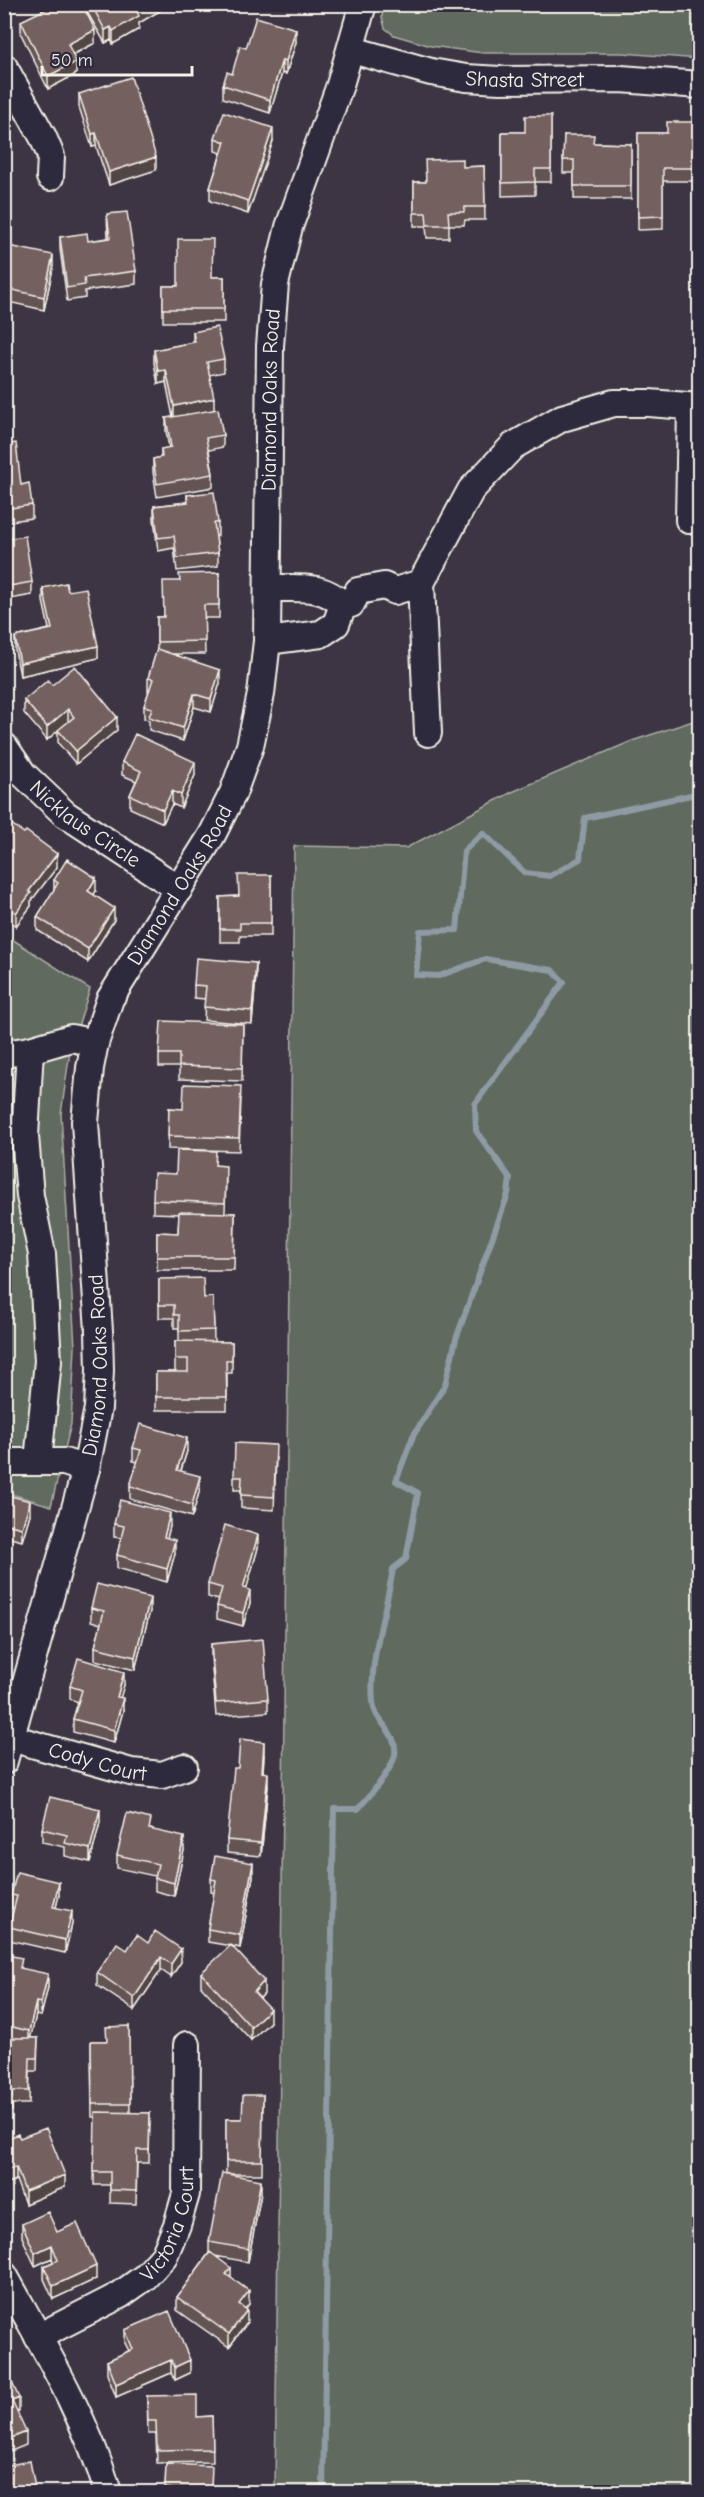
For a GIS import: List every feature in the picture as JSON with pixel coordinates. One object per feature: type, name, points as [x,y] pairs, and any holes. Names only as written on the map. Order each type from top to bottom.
[{"type":"street","name":"Diamond Oaks Road","points":[[8,1750],[86,1469],[98,1408],[100,1370],[85,1155],[87,1092],[95,1043],[110,999],[123,974],[179,889],[222,814],[233,793],[246,756],[261,694],[267,641],[270,346],[275,284],[289,227],[352,50],[363,4]]},
{"type":"street","name":"Shasta Street","points":[[352,50],[413,67],[466,78],[621,79],[699,85]]},
{"type":"street","points":[[4,67],[43,136],[51,156],[50,177]]},
{"type":"street","points":[[428,733],[421,583],[471,490],[513,446],[562,418],[615,403],[695,407],[689,520]]},
{"type":"street","points":[[268,588],[318,589],[362,609],[389,602],[395,591],[421,583]]},
{"type":"street","points":[[267,641],[321,634],[336,624],[347,604]]},
{"type":"street","name":"Nicklaus Circle","points":[[4,746],[23,774],[65,814],[179,889]]},
{"type":"street","points":[[4,1054],[30,1050],[70,1038],[95,1043]]},
{"type":"street","points":[[30,1050],[25,1136],[30,1196],[42,1254],[48,1361],[38,1461]]},
{"type":"street","points":[[4,1462],[64,1462],[86,1469]]},
{"type":"street","name":"Cody Court","points":[[8,1750],[131,1772],[162,1775],[184,1767]]},
{"type":"street","name":"Victoria Court","points":[[38,2337],[120,2295],[145,2277],[164,2256],[177,2225],[186,2194],[187,2045]]},
{"type":"street","points":[[4,2275],[89,2439],[108,2493]]},
{"type":"shaded area","points":[[384,4],[699,5],[699,59],[623,53],[483,53],[431,46],[394,35],[385,28],[382,17]]},
{"type":"shaded area","points":[[699,719],[699,2492],[275,2492],[294,846],[406,848],[512,792],[632,741]]},
{"type":"shaded area","points":[[4,934],[90,989],[70,1051],[61,1114],[75,1347],[71,1424],[51,1506],[5,1492]]},
{"type":"building","points":[[46,4],[82,4],[95,30],[68,44],[76,62],[48,76],[21,21],[48,8]]},
{"type":"building","points":[[91,4],[148,4],[137,11],[139,16],[113,31],[111,27],[105,30]]},
{"type":"building","points":[[256,17],[296,29],[286,61],[282,60],[270,100],[223,85],[227,72],[232,74],[240,46],[246,48]]},
{"type":"building","points":[[131,77],[156,157],[109,172],[96,133],[92,134],[79,94]]},
{"type":"building","points":[[224,112],[273,128],[248,201],[210,188],[225,142],[215,138]]},
{"type":"building","points":[[525,116],[551,116],[551,169],[535,169],[535,182],[502,183],[502,132],[525,132]]},
{"type":"building","points":[[667,122],[696,122],[696,168],[663,168],[663,216],[638,217],[638,133],[667,133]]},
{"type":"building","points":[[564,135],[594,135],[593,143],[631,144],[631,186],[574,186],[574,160],[563,160]]},
{"type":"building","points":[[463,159],[463,167],[484,166],[485,207],[465,207],[464,212],[448,212],[449,225],[427,225],[426,213],[414,213],[414,182],[426,182],[425,160]]},
{"type":"building","points":[[127,212],[136,271],[84,278],[85,285],[67,288],[60,237],[87,233],[88,241],[110,238],[107,214]]},
{"type":"building","points":[[178,239],[213,239],[212,277],[224,277],[224,309],[163,309],[163,286],[178,286]]},
{"type":"building","points":[[4,245],[53,255],[44,297],[4,288]]},
{"type":"building","points":[[217,327],[224,359],[207,362],[214,398],[174,406],[166,370],[158,371],[154,350],[195,342],[193,332]]},
{"type":"building","points":[[218,409],[223,435],[206,438],[213,474],[157,484],[153,459],[162,457],[161,449],[171,447],[166,418]]},
{"type":"building","points":[[16,443],[21,485],[29,483],[32,505],[4,509],[4,445]]},
{"type":"building","points":[[214,492],[218,523],[214,523],[218,553],[177,558],[174,536],[158,538],[154,506],[188,502],[187,495]]},
{"type":"building","points":[[25,536],[32,582],[4,587],[4,539]]},
{"type":"building","points":[[219,573],[219,605],[204,605],[205,641],[157,642],[157,617],[164,617],[163,581],[180,581],[179,574]]},
{"type":"building","points":[[66,583],[68,591],[86,588],[98,646],[20,663],[15,637],[52,629],[43,588]]},
{"type":"building","points":[[157,649],[220,670],[211,699],[194,694],[183,728],[149,717],[152,708],[144,706],[153,679],[148,678]]},
{"type":"building","points":[[75,666],[117,717],[76,751],[58,730],[74,717],[68,709],[47,727],[24,700],[48,680],[52,685]]},
{"type":"building","points":[[135,734],[195,762],[181,795],[172,791],[163,810],[130,795],[141,771],[122,762]]},
{"type":"building","points":[[7,821],[24,833],[26,831],[57,854],[29,891],[31,893],[16,913],[4,904],[4,824]]},
{"type":"building","points":[[67,859],[96,878],[88,891],[114,908],[88,949],[37,917],[58,883],[54,880]]},
{"type":"building","points":[[238,875],[271,875],[271,923],[240,923],[240,929],[220,929],[220,897],[239,896]]},
{"type":"building","points":[[196,958],[256,963],[252,1011],[204,1007],[206,986],[194,985]]},
{"type":"building","points":[[161,1021],[243,1024],[242,1068],[179,1066],[179,1054],[159,1054]]},
{"type":"building","points":[[184,1084],[241,1086],[239,1138],[168,1136],[169,1108],[183,1109]]},
{"type":"building","points":[[177,1150],[216,1151],[215,1165],[226,1166],[225,1203],[153,1200],[154,1173],[176,1174]]},
{"type":"building","points":[[179,1212],[235,1213],[234,1257],[157,1257],[157,1232],[178,1233]]},
{"type":"building","points":[[203,1278],[204,1298],[213,1297],[214,1330],[179,1331],[179,1315],[174,1315],[174,1305],[159,1305],[159,1279]]},
{"type":"building","points":[[175,1341],[232,1342],[232,1360],[226,1360],[227,1397],[156,1397],[156,1372],[188,1372],[188,1359],[175,1359]]},
{"type":"building","points":[[140,1424],[187,1438],[177,1470],[200,1476],[192,1505],[130,1486],[141,1450],[133,1448]]},
{"type":"building","points":[[235,1443],[276,1445],[274,1497],[241,1495],[242,1477],[234,1477]]},
{"type":"building","points":[[4,1494],[30,1501],[22,1528],[6,1524],[4,1531]]},
{"type":"building","points":[[120,1500],[170,1513],[164,1537],[175,1540],[167,1569],[117,1555],[124,1526],[114,1524]]},
{"type":"building","points":[[225,1525],[258,1535],[243,1588],[250,1590],[243,1613],[217,1606],[222,1588],[208,1584]]},
{"type":"building","points":[[97,1584],[150,1598],[135,1657],[95,1647],[104,1611],[91,1608]]},
{"type":"building","points":[[263,1639],[268,1699],[216,1703],[211,1644]]},
{"type":"building","points":[[78,1658],[124,1672],[117,1697],[123,1698],[114,1730],[73,1719],[82,1690],[70,1686]]},
{"type":"building","points":[[240,1739],[264,1742],[262,1772],[268,1773],[261,1843],[227,1840],[234,1768],[238,1768]]},
{"type":"building","points":[[50,1797],[100,1809],[90,1849],[65,1843],[67,1835],[42,1829]]},
{"type":"building","points":[[127,1813],[151,1819],[149,1829],[184,1837],[174,1883],[155,1878],[158,1864],[117,1855]]},
{"type":"building","points":[[215,1856],[253,1863],[240,1935],[208,1929],[216,1880],[211,1879]]},
{"type":"building","points":[[17,1872],[59,1882],[53,1907],[72,1911],[65,1940],[9,1927],[17,1896],[11,1895]]},
{"type":"building","points":[[155,1931],[181,1949],[171,1964],[161,1957],[134,1998],[97,1972],[117,1943],[127,1950],[137,1935],[148,1943]]},
{"type":"building","points":[[231,1945],[264,1981],[254,1992],[270,2009],[251,2027],[201,1973]]},
{"type":"building","points":[[4,1954],[22,1958],[20,1968],[48,1974],[41,2003],[36,2002],[29,2031],[4,2025],[4,1991],[7,1981],[4,1981]]},
{"type":"building","points":[[129,2026],[130,2104],[92,2104],[91,2041],[107,2041],[106,2027]]},
{"type":"building","points":[[4,2038],[38,2038],[37,2058],[30,2058],[29,2091],[12,2091],[12,2098],[4,2098]]},
{"type":"building","points":[[243,2095],[263,2095],[262,2161],[226,2161],[226,2119],[242,2119]]},
{"type":"building","points":[[95,2112],[150,2113],[149,2150],[137,2150],[136,2191],[110,2190],[110,2172],[94,2172]]},
{"type":"building","points":[[46,2128],[65,2175],[25,2191],[16,2167],[5,2171],[4,2140],[18,2134],[20,2138]]},
{"type":"building","points":[[222,2173],[261,2180],[248,2249],[209,2242]]},
{"type":"building","points":[[48,2212],[57,2232],[77,2223],[96,2266],[53,2286],[44,2266],[58,2260],[52,2245],[35,2253],[22,2224]]},
{"type":"building","points":[[210,2252],[231,2268],[226,2274],[249,2291],[239,2304],[247,2310],[229,2334],[177,2297]]},
{"type":"building","points":[[169,2311],[190,2360],[175,2367],[171,2360],[116,2384],[107,2361],[133,2349],[125,2330]]},
{"type":"building","points":[[10,2378],[19,2398],[12,2401],[26,2432],[4,2441],[4,2380]]},
{"type":"building","points":[[197,2395],[197,2417],[212,2416],[213,2449],[157,2450],[156,2421],[148,2421],[147,2396]]},
{"type":"building","points":[[30,2461],[36,2493],[4,2493],[4,2466]]},
{"type":"building","points":[[166,2464],[212,2466],[211,2488],[229,2489],[229,2493],[171,2493],[171,2489],[165,2488]]},
{"type":"building","points":[[60,2489],[61,2493],[42,2493]]},
{"type":"waterway","points":[[323,2492],[334,1809],[358,1809],[385,1776],[395,1755],[393,1739],[374,1709],[372,1685],[376,1652],[393,1569],[406,1559],[418,1493],[396,1481],[413,1436],[445,1385],[456,1339],[508,1194],[510,1178],[476,1131],[475,1104],[564,982],[552,970],[485,959],[439,976],[416,975],[420,931],[457,930],[464,851],[483,833],[525,873],[550,876],[580,859],[585,818],[700,793]]}]
